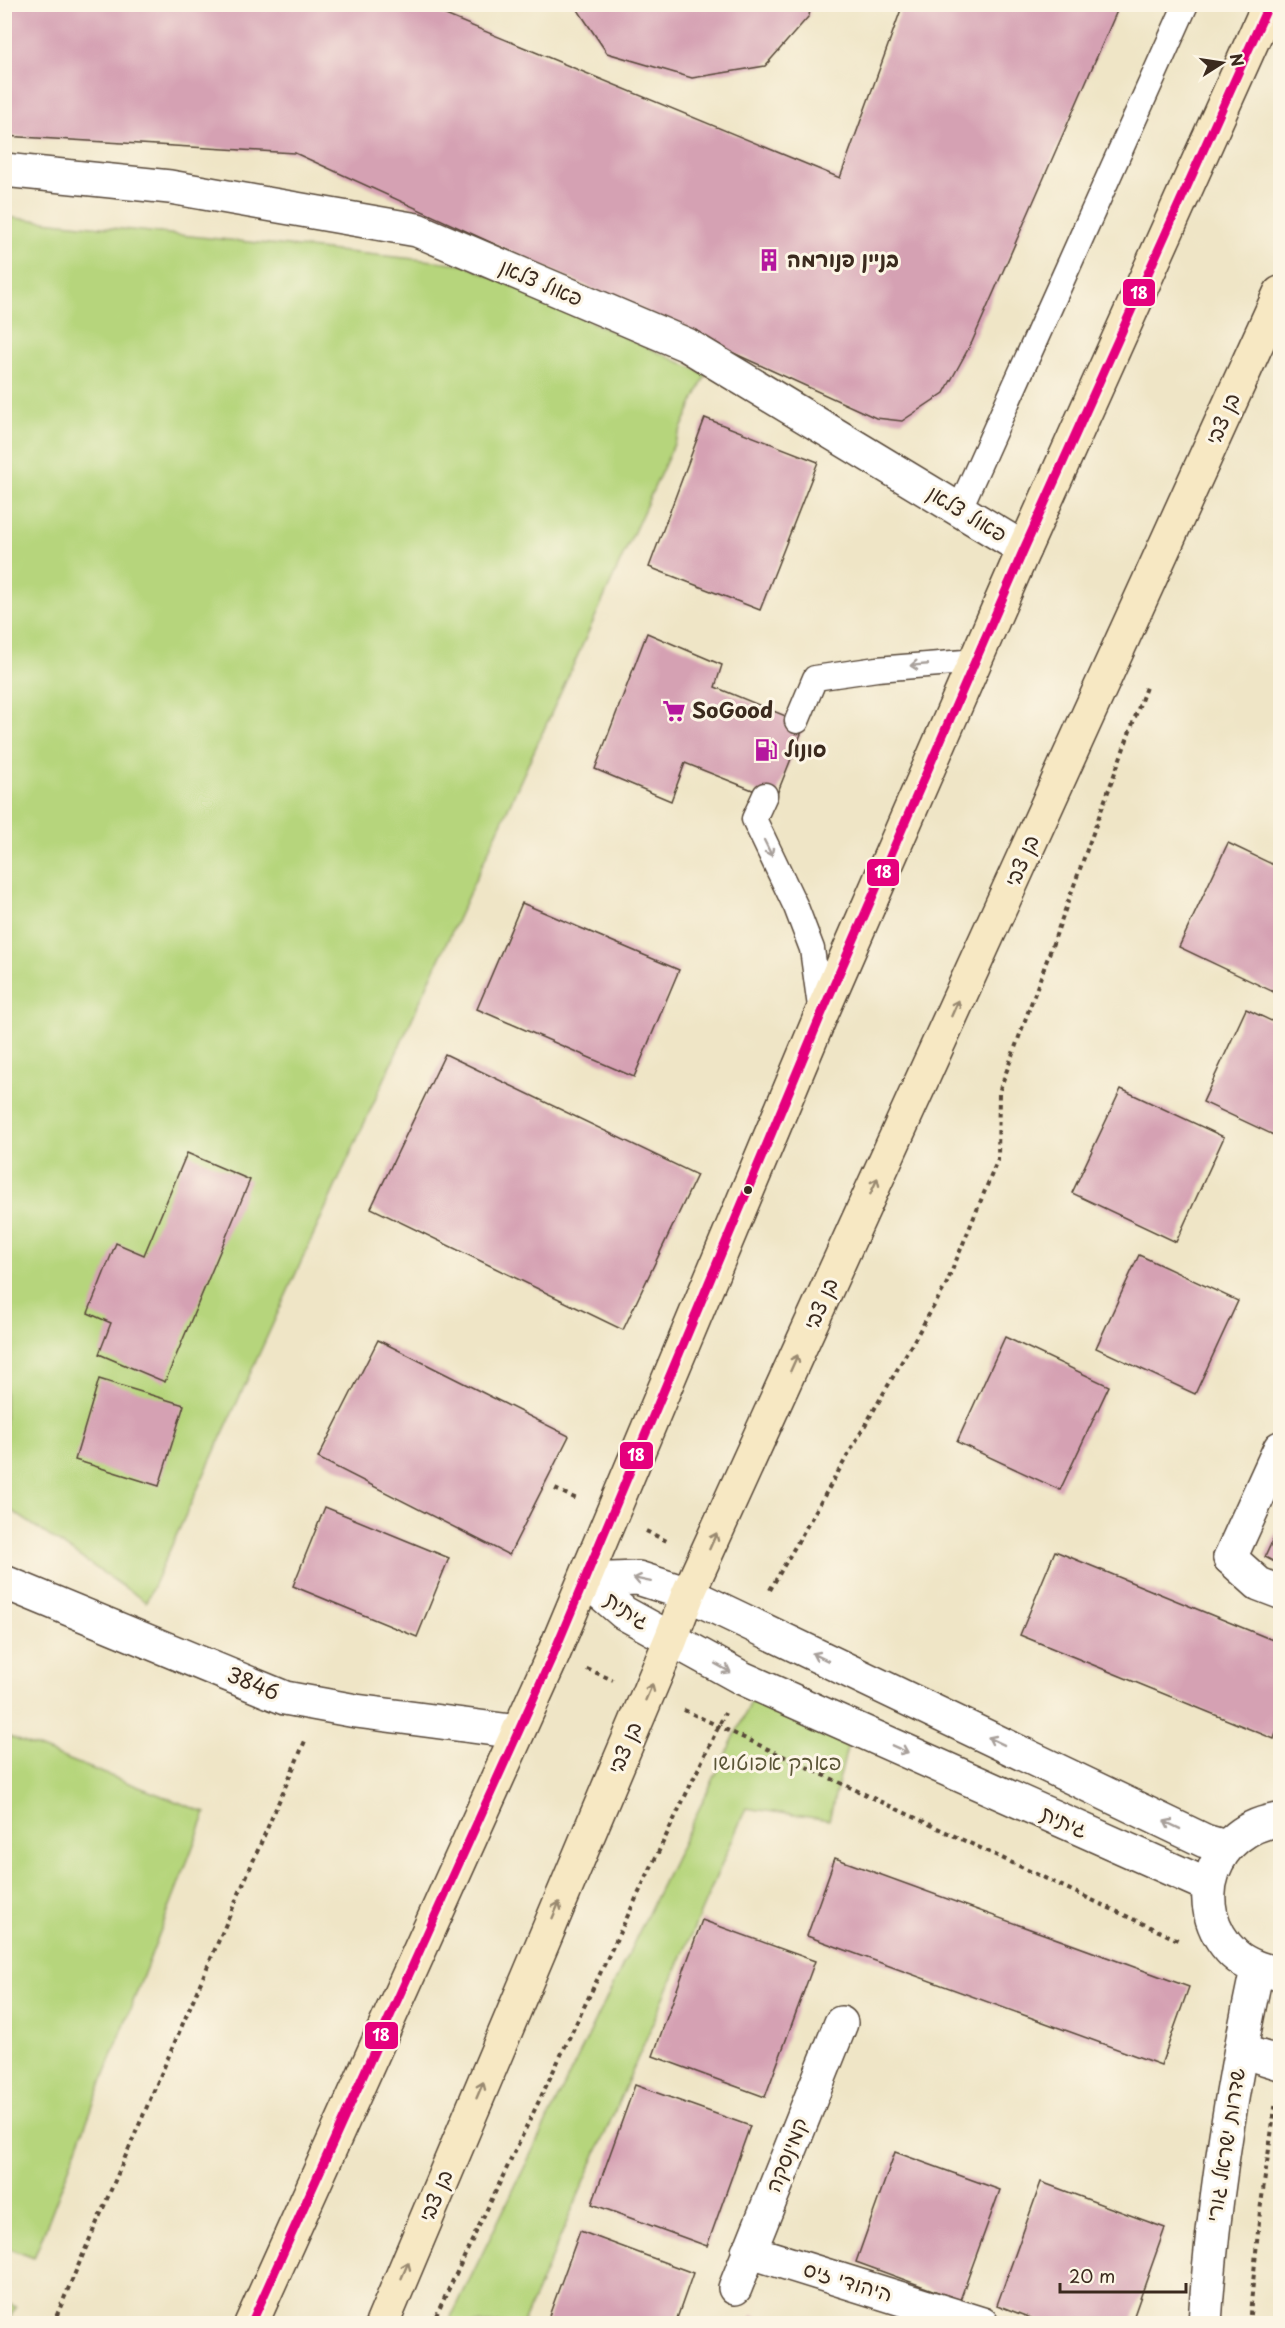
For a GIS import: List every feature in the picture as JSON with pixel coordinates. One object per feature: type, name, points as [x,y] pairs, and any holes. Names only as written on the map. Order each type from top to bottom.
[{"type":"main road","points":[[251,2324],[586,1580],[821,1014],[1024,549],[1269,4]]},
{"type":"main road","name":"בן צבי","points":[[382,2324],[671,1639],[688,1593],[1281,293]]},
{"type":"street","name":"פאול צלאן","points":[[4,170],[170,187],[417,230],[687,345],[1024,549]]},
{"type":"street","points":[[1281,1448],[1230,1558],[1258,1584],[1281,1592]]},
{"type":"street","name":"גיתית","points":[[586,1580],[638,1578],[688,1593],[1204,1841],[1226,1847]]},
{"type":"street","name":"גיתית","points":[[586,1580],[624,1613],[742,1678],[1209,1886]]},
{"type":"street","name":"3846","points":[[4,1582],[285,1698],[517,1732]]},
{"type":"street","points":[[1269,1972],[1235,1955],[1219,1936],[1210,1912],[1209,1886],[1215,1865],[1226,1847],[1243,1832],[1264,1822],[1281,1820]]},
{"type":"street","name":"שדרות ישראל גורי","points":[[1205,2324],[1208,2260],[1230,2106],[1241,2051],[1269,1972]]},
{"type":"street","name":"קמינסקה","points":[[735,2288],[841,2023]]},
{"type":"street","points":[[1241,2051],[1279,2079]]},
{"type":"street","name":"היהודי זיס","points":[[748,2251],[982,2324]]},
{"type":"lane","points":[[959,510],[1186,4]]},
{"type":"lane","points":[[797,721],[815,678],[877,669],[977,661]]},
{"type":"lane","points":[[765,795],[754,819],[796,907],[812,949],[821,1014]]},
{"type":"path","points":[[766,1631],[766,1598],[946,1285],[998,1159],[999,1092],[1148,681]]},
{"type":"path","points":[[555,1489],[705,1558]]},
{"type":"path","points":[[432,2324],[742,1678]]},
{"type":"path","points":[[53,2324],[321,1705]]},
{"type":"path","points":[[719,1725],[1181,1941]]},
{"type":"path","points":[[1249,2324],[1260,2211],[1279,2079]]},
{"type":"green space","points":[[4,217],[463,264],[706,374],[146,1602],[5,1506]]},
{"type":"green space","name":"פארק אפוטושו","points":[[753,1698],[849,1740],[829,1820],[746,1808],[523,2323],[448,2324]]},
{"type":"green space","points":[[5,1735],[206,1813],[34,2258],[5,2247]]},
{"type":"green space","points":[[4,2302],[16,2307],[9,2323],[5,2323]]},
{"type":"building","name":"בניין פנורמה","points":[[4,4],[419,4],[840,178],[903,4],[1120,4],[972,342],[944,393],[902,421],[876,418],[295,153],[4,136]]},
{"type":"building","points":[[574,4],[811,4],[809,16],[765,66],[692,78],[607,53]]},
{"type":"building","points":[[705,418],[818,462],[760,610],[649,567]]},
{"type":"building","points":[[647,633],[722,665],[715,687],[805,724],[775,799],[685,763],[671,801],[595,769]]},
{"type":"building","points":[[1228,843],[1280,868],[1280,995],[1179,947]]},
{"type":"building","points":[[522,903],[679,970],[634,1077],[477,1009]]},
{"type":"building","points":[[1246,1009],[1280,1025],[1280,1138],[1203,1102]]},
{"type":"building","points":[[445,1054],[697,1175],[623,1330],[371,1208]]},
{"type":"building","points":[[1121,1089],[1224,1137],[1176,1242],[1072,1193]]},
{"type":"building","points":[[187,1153],[250,1180],[165,1382],[99,1354],[111,1323],[88,1313],[116,1243],[144,1255]]},
{"type":"building","points":[[1139,1255],[1238,1301],[1195,1394],[1096,1348]]},
{"type":"building","points":[[1005,1337],[1109,1386],[1060,1490],[957,1442]]},
{"type":"building","points":[[378,1340],[569,1436],[509,1555],[318,1458]]},
{"type":"building","points":[[99,1379],[184,1405],[159,1486],[75,1460]]},
{"type":"building","points":[[325,1507],[449,1558],[417,1637],[293,1586]]},
{"type":"building","points":[[1280,1524],[1280,1565],[1265,1557]]},
{"type":"building","points":[[1055,1551],[1280,1643],[1280,1722],[1274,1739],[1020,1635]]},
{"type":"building","points":[[835,1858],[1189,1987],[1161,2065],[807,1936]]},
{"type":"building","points":[[702,1920],[815,1961],[765,2097],[653,2056]]},
{"type":"building","points":[[635,2085],[750,2126],[707,2246],[592,2204]]},
{"type":"building","points":[[895,2152],[1000,2190],[960,2300],[856,2262]]},
{"type":"building","points":[[1041,2182],[1165,2228],[1131,2324],[1046,2324],[997,2305]]},
{"type":"building","points":[[580,2231],[693,2273],[675,2324],[546,2324]]},
{"type":"building","points":[[752,2315],[774,2323],[774,2324],[749,2324]]},
{"type":"transit line","name":"18","points":[[251,2324],[553,1655],[821,1015],[1024,549],[1269,4]]},
{"type":"place","name":"בניין פנורמה","points":[[769,260]]},
{"type":"place","name":"SoGood","points":[[674,711]]},
{"type":"place","name":"סונול","points":[[766,750]]}]
